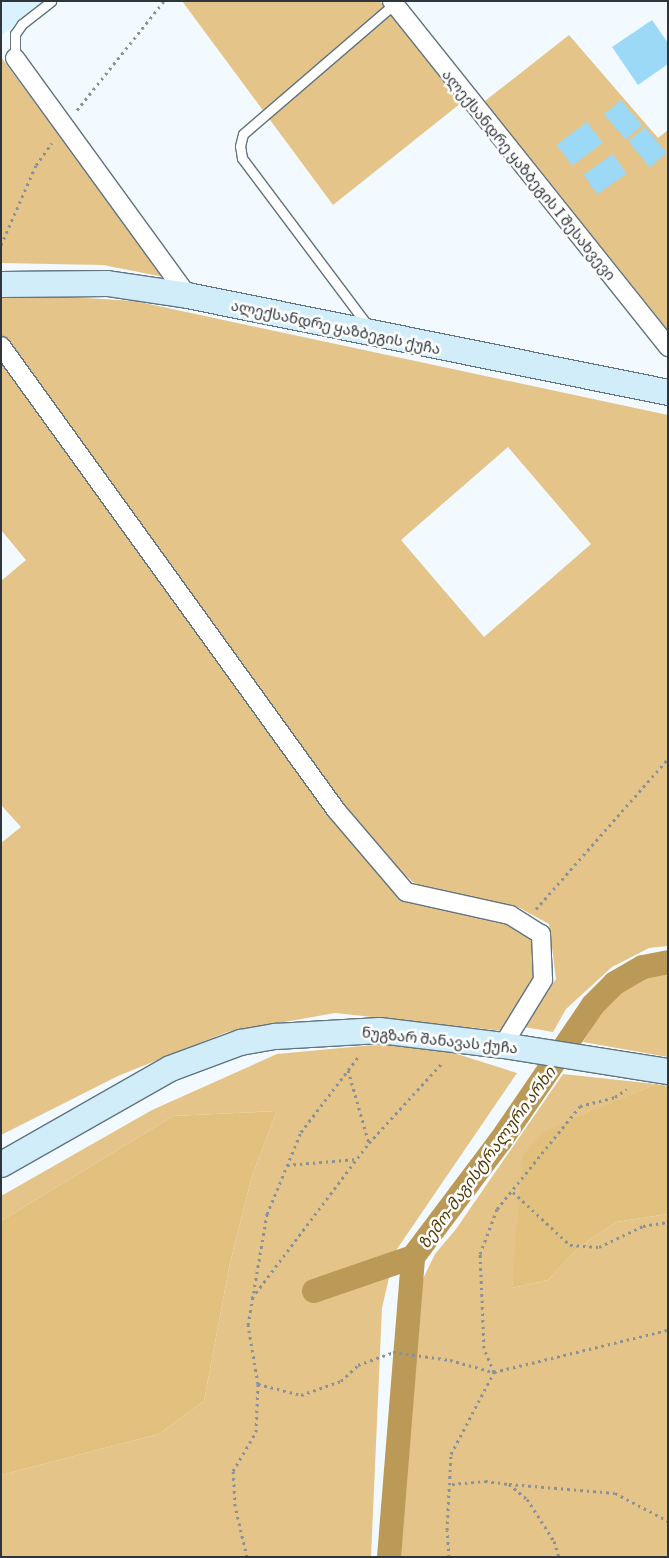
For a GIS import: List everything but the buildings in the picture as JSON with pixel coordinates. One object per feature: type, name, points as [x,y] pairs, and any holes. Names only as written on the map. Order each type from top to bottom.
[{"type":"street","name":"ალექსანდრე ყაზბეგის I შესახვევი","points":[[393,3],[668,348]]},
{"type":"street","points":[[15,58],[187,296]]},
{"type":"street","name":"ალექსანდრე ყაზბეგის ქუჩა","points":[[1,284],[107,283],[187,296],[667,390]]},
{"type":"street","points":[[1,346],[336,810],[406,892],[510,915],[541,934],[542,980],[514,1046]]},
{"type":"street","name":"ნუგზარ შანავას ქუჩა","points":[[1,1164],[170,1068],[207,1053],[275,1036],[379,1030],[514,1046],[660,1070]]},
{"type":"lane","points":[[15,58],[15,34],[22,24],[51,1]]},
{"type":"lane","points":[[374,334],[242,158],[240,146],[243,134],[393,3]]},
{"type":"path","points":[[523,924],[668,759]]},
{"type":"path","points":[[247,1557],[236,1506],[233,1471],[256,1432],[258,1384],[248,1325],[250,1300],[267,1214],[301,1132],[379,1030]]},
{"type":"path","points":[[250,1300],[369,1143],[463,1039]]},
{"type":"path","points":[[348,1070],[369,1143]]},
{"type":"path","points":[[494,1372],[484,1348],[480,1254],[497,1208],[513,1192],[556,1132],[580,1106],[615,1097],[660,1070]]},
{"type":"path","points":[[287,1165],[357,1159]]},
{"type":"path","points":[[513,1192],[570,1245],[599,1247],[643,1226],[668,1222]]},
{"type":"path","points":[[258,1384],[301,1395],[341,1381],[358,1366],[393,1352],[416,1355],[494,1372],[668,1330]]},
{"type":"path","points":[[449,1557],[447,1530],[452,1484],[451,1454],[494,1372]]},
{"type":"path","points":[[452,1484],[485,1481],[615,1493],[668,1521]]},
{"type":"path","points":[[509,1484],[527,1499],[554,1541],[559,1557]]},
{"type":"shaded area","points":[[1,1],[45,1],[1,36]]},
{"type":"shaded area","points":[[182,1],[380,1],[461,103],[333,205]]},
{"type":"shaded area","points":[[569,35],[658,138],[668,130],[668,330],[485,101]]},
{"type":"shaded area","points":[[1,57],[164,277],[103,265],[1,263]]},
{"type":"shaded area","points":[[1,293],[135,301],[668,415],[668,946],[649,948],[612,967],[566,1009],[553,1032],[524,1027],[556,979],[549,924],[518,907],[424,888],[413,882],[394,866],[339,807],[1,334]],"holes":[[[508,447],[591,544],[484,637],[401,540]]]},
{"type":"shaded area","points":[[1,357],[404,900],[501,920],[534,934],[535,977],[504,1031],[335,1013],[227,1032],[118,1076],[1,1135],[1,843],[21,827],[1,805],[1,581],[26,560],[1,530]]},
{"type":"shaded area","points":[[668,971],[668,1057],[583,1042],[607,1003],[632,983],[651,973]]},
{"type":"shaded area","points":[[416,1041],[517,1073],[395,1252],[382,1308],[371,1557],[1,1557],[1,1475],[159,1434],[204,1401],[230,1263],[252,1176],[277,1111],[173,1116],[1,1221],[1,1196],[152,1110],[277,1054]]},
{"type":"shaded area","points":[[563,1074],[656,1084],[617,1101],[515,1262],[512,1288],[548,1280],[579,1247],[616,1222],[668,1214],[668,1557],[399,1557],[421,1283],[435,1254],[456,1229]]},
{"type":"shaded area","points":[[656,1084],[668,1086],[668,1214],[616,1222],[579,1247],[548,1280],[512,1288],[523,1155],[543,1132]]},
{"type":"shaded area","points":[[277,1111],[252,1176],[230,1263],[204,1401],[159,1434],[1,1475],[1,1221],[173,1116]]},
{"type":"waterway","name":"ზემო-მაგისტრალური არხი","points":[[389,1557],[413,1257],[501,1140],[593,1005],[615,983],[643,967],[668,962]]},
{"type":"waterway","points":[[314,1291],[413,1257]]}]
